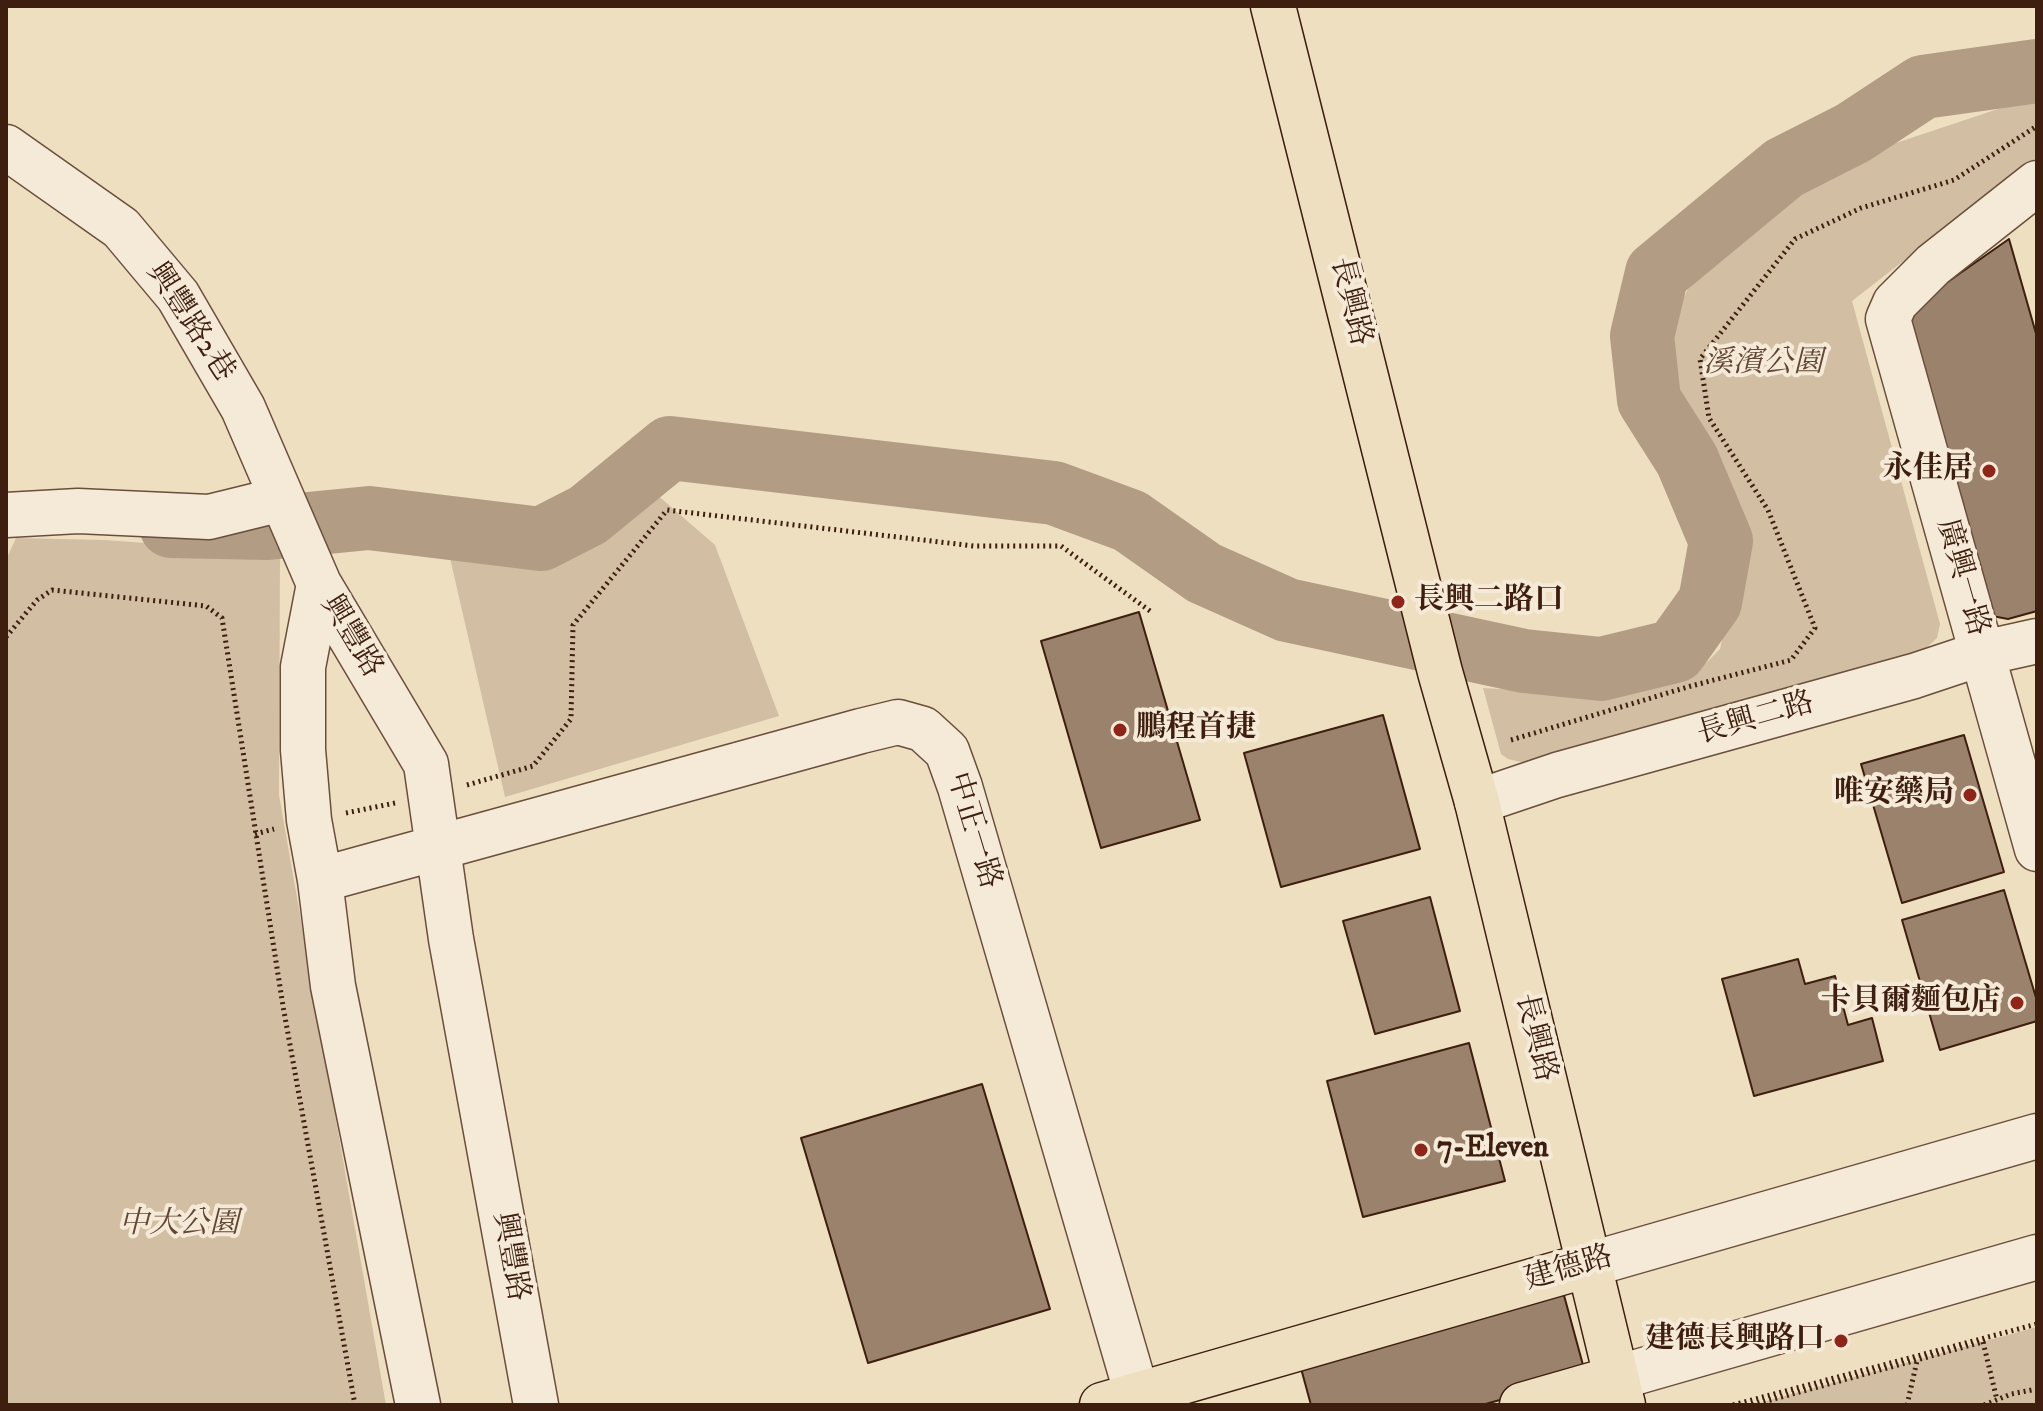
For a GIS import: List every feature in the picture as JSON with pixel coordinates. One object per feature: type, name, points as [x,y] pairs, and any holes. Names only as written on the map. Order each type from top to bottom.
[{"type":"main road","name":"長興路","points":[[1273,6],[1440,672],[1477,802],[1619,1392]]},
{"type":"main road","name":"建德路","points":[[1126,1402],[1588,1265]]},
{"type":"main road","points":[[1522,1405],[1619,1392]]},
{"type":"street","name":"興豐路2巷","points":[[6,147],[121,228],[178,296],[243,408],[312,567]]},
{"type":"street","name":"廣興一路","points":[[2037,183],[1933,265],[1895,303],[1888,319],[2037,849]]},
{"type":"street","points":[[6,515],[78,511],[209,517],[284,504]]},
{"type":"street","name":"興豐路","points":[[312,567],[426,764],[436,849],[536,1405]]},
{"type":"street","name":"興豐路","points":[[312,567],[303,667],[303,750],[309,820],[333,986],[418,1405]]},
{"type":"street","name":"長興二路","points":[[1477,802],[1557,775],[1914,676],[1983,653],[2037,641]]},
{"type":"street","name":"中正一路","points":[[320,880],[861,731],[898,722],[923,729],[947,751],[960,787],[1126,1402]]},
{"type":"street","name":"建德路","points":[[1588,1265],[2037,1136]]},
{"type":"street","points":[[1619,1392],[2037,1257]]},
{"type":"path","points":[[1511,740],[1691,686],[1791,660],[1815,628],[1768,510],[1709,418],[1700,359],[1795,239],[1861,208],[1954,180],[2037,126]]},
{"type":"path","points":[[255,834],[430,796],[533,766],[571,719],[573,625],[667,510],[974,546],[1061,546],[1150,611]]},
{"type":"path","points":[[6,637],[37,600],[52,590],[206,606],[222,618],[283,1006],[355,1405]]},
{"type":"path","points":[[1752,1405],[2037,1326]]},
{"type":"path","points":[[1733,1405],[2037,1326]]},
{"type":"path","points":[[1983,1342],[1997,1400]]},
{"type":"path","points":[[1907,1405],[1917,1360]]},
{"type":"path","points":[[1984,1405],[2037,1389]]},
{"type":"green space","name":"溪濱公園","points":[[2037,96],[2037,157],[1852,301],[1940,624],[1937,638],[1925,649],[1525,763],[1501,754],[1483,688],[1586,694],[1612,692],[1650,684],[1707,662],[1720,649],[1736,578],[1737,525],[1713,468],[1673,421],[1660,377],[1659,346],[1688,289],[1761,218],[1800,187],[1848,159]]},
{"type":"green space","points":[[655,493],[715,545],[779,716],[505,797],[450,558],[538,565]]},
{"type":"green space","name":"中大公園","points":[[16,538],[105,540],[280,553],[279,795],[386,1405],[6,1405],[6,560]]},
{"type":"green space","points":[[2037,1327],[2037,1405],[1752,1405],[1923,1358]]},
{"type":"building","name":"永佳居","points":[[2009,239],[2037,337],[2037,611],[2008,619],[1992,616],[1901,334],[1916,304]]},
{"type":"building","name":"鵬程首捷","points":[[1139,612],[1200,820],[1101,848],[1041,641]]},
{"type":"building","points":[[1383,715],[1420,849],[1281,887],[1244,753]]},
{"type":"building","points":[[1964,735],[2004,872],[1902,903],[1861,764]]},
{"type":"building","points":[[2004,890],[2037,1001],[2037,1021],[1940,1050],[1902,920]]},
{"type":"building","points":[[1430,897],[1460,1011],[1375,1034],[1343,921]]},
{"type":"building","points":[[1798,959],[1805,984],[1835,976],[1848,1025],[1872,1018],[1883,1061],[1754,1096],[1722,979]]},
{"type":"building","points":[[1469,1043],[1505,1181],[1363,1217],[1327,1081]]},
{"type":"building","points":[[982,1084],[1050,1309],[868,1363],[801,1138]]},
{"type":"building","points":[[1562,1288],[1586,1376],[1482,1405],[1311,1405],[1299,1361]]},
{"type":"waterway","points":[[171,526],[268,528],[369,518],[541,539],[588,515],[670,448],[1054,493],[1130,521],[1204,573],[1287,610],[1524,661],[1601,669],[1675,651],[1710,602],[1721,541],[1687,460],[1649,400],[1642,336],[1657,273],[1784,168],[1853,133],[1923,87],[2037,71]]},
{"type":"place","name":"永佳居","points":[[1989,471]]},
{"type":"place","name":"長興二路口","points":[[1398,602]]},
{"type":"place","name":"鵬程首捷","points":[[1120,730]]},
{"type":"place","name":"唯安藥局","points":[[1970,795]]},
{"type":"place","name":"卡貝爾麵包店","points":[[2017,1003]]},
{"type":"place","name":"7-Eleven","points":[[1421,1150]]},
{"type":"place","name":"建德長興路口","points":[[1841,1341]]}]
